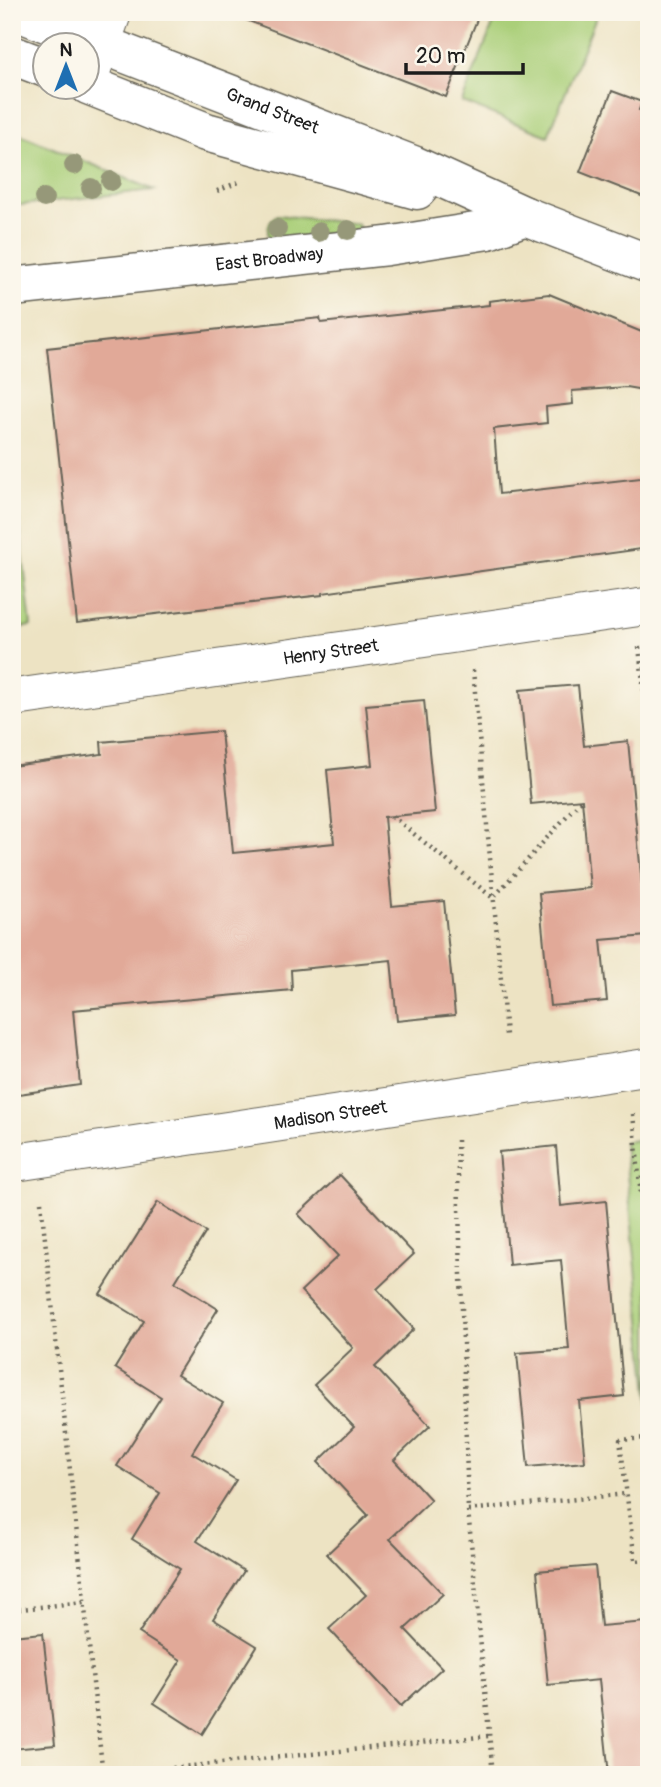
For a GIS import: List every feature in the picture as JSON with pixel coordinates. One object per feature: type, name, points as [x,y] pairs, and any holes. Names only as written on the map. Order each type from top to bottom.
[{"type":"main road","name":"Grand Street","points":[[18,12],[107,29],[525,216],[649,264]]},
{"type":"main road","points":[[12,55],[32,63]]},
{"type":"main road","name":"Grand Street","points":[[102,89],[206,132],[444,197],[525,216]]},
{"type":"main road","name":"East Broadway","points":[[12,287],[387,246],[488,230],[525,216]]},
{"type":"street","name":"Henry Street","points":[[12,698],[641,607]]},
{"type":"street","name":"Madison Street","points":[[12,1163],[649,1067]]},
{"type":"path","points":[[641,607],[649,735]]},
{"type":"path","points":[[470,631],[506,1035]]},
{"type":"path","points":[[493,898],[582,799]]},
{"type":"path","points":[[392,816],[493,898]]},
{"type":"path","points":[[633,1114],[649,1277]]},
{"type":"path","points":[[457,1140],[468,1510],[493,1775]]},
{"type":"path","points":[[41,1202],[103,1775],[489,1736]]},
{"type":"path","points":[[649,1438],[620,1440],[635,1561],[649,1560]]},
{"type":"path","points":[[468,1510],[626,1494]]},
{"type":"path","points":[[12,1610],[85,1602]]},
{"type":"green space","points":[[498,12],[598,12],[548,136],[462,102]]},
{"type":"green space","points":[[12,131],[154,190],[12,206]]},
{"type":"green space","points":[[277,215],[358,224],[360,230],[271,241],[268,227]]},
{"type":"green space","points":[[12,460],[31,626],[12,629]]},
{"type":"green space","points":[[649,1138],[649,1404],[624,1142]]},
{"type":"building","points":[[234,12],[480,12],[446,97],[233,15]]},
{"type":"building","points":[[612,91],[642,102],[639,110],[649,114],[649,199],[580,172]]},
{"type":"building","points":[[549,294],[649,335],[649,391],[626,387],[572,391],[573,404],[546,407],[547,423],[494,429],[499,494],[649,477],[649,548],[322,595],[77,623],[47,348],[320,318],[321,323],[489,305],[489,301]]},
{"type":"building","points":[[578,685],[584,746],[628,741],[647,936],[601,940],[607,1001],[550,1006],[539,893],[590,888],[582,799],[531,804],[520,690]]},
{"type":"building","points":[[424,700],[435,812],[384,817],[392,906],[444,901],[455,1015],[397,1021],[391,960],[291,970],[292,990],[73,1010],[80,1085],[12,1095],[12,766],[102,754],[101,742],[221,731],[233,853],[334,843],[327,770],[372,765],[366,705]]},
{"type":"building","points":[[556,1146],[561,1206],[606,1201],[624,1396],[579,1401],[585,1462],[528,1467],[517,1353],[569,1349],[561,1260],[509,1265],[499,1152]]},
{"type":"building","points":[[340,1175],[414,1254],[377,1289],[414,1329],[375,1367],[430,1426],[394,1460],[431,1500],[390,1539],[443,1594],[405,1629],[442,1668],[401,1706],[329,1629],[366,1595],[327,1554],[368,1515],[318,1462],[354,1427],[314,1385],[353,1348],[301,1291],[338,1256],[298,1214]]},
{"type":"building","points":[[158,1202],[206,1232],[175,1282],[218,1309],[177,1375],[223,1403],[192,1453],[236,1480],[197,1541],[244,1571],[213,1619],[257,1646],[202,1734],[154,1703],[181,1660],[139,1633],[180,1569],[132,1539],[160,1493],[117,1466],[161,1397],[115,1368],[144,1321],[100,1294]]},
{"type":"building","points":[[595,1566],[601,1626],[646,1622],[649,1653],[649,1775],[609,1775],[599,1680],[548,1685],[537,1571]]},
{"type":"building","points":[[43,1633],[55,1745],[12,1749],[12,1636]]}]
